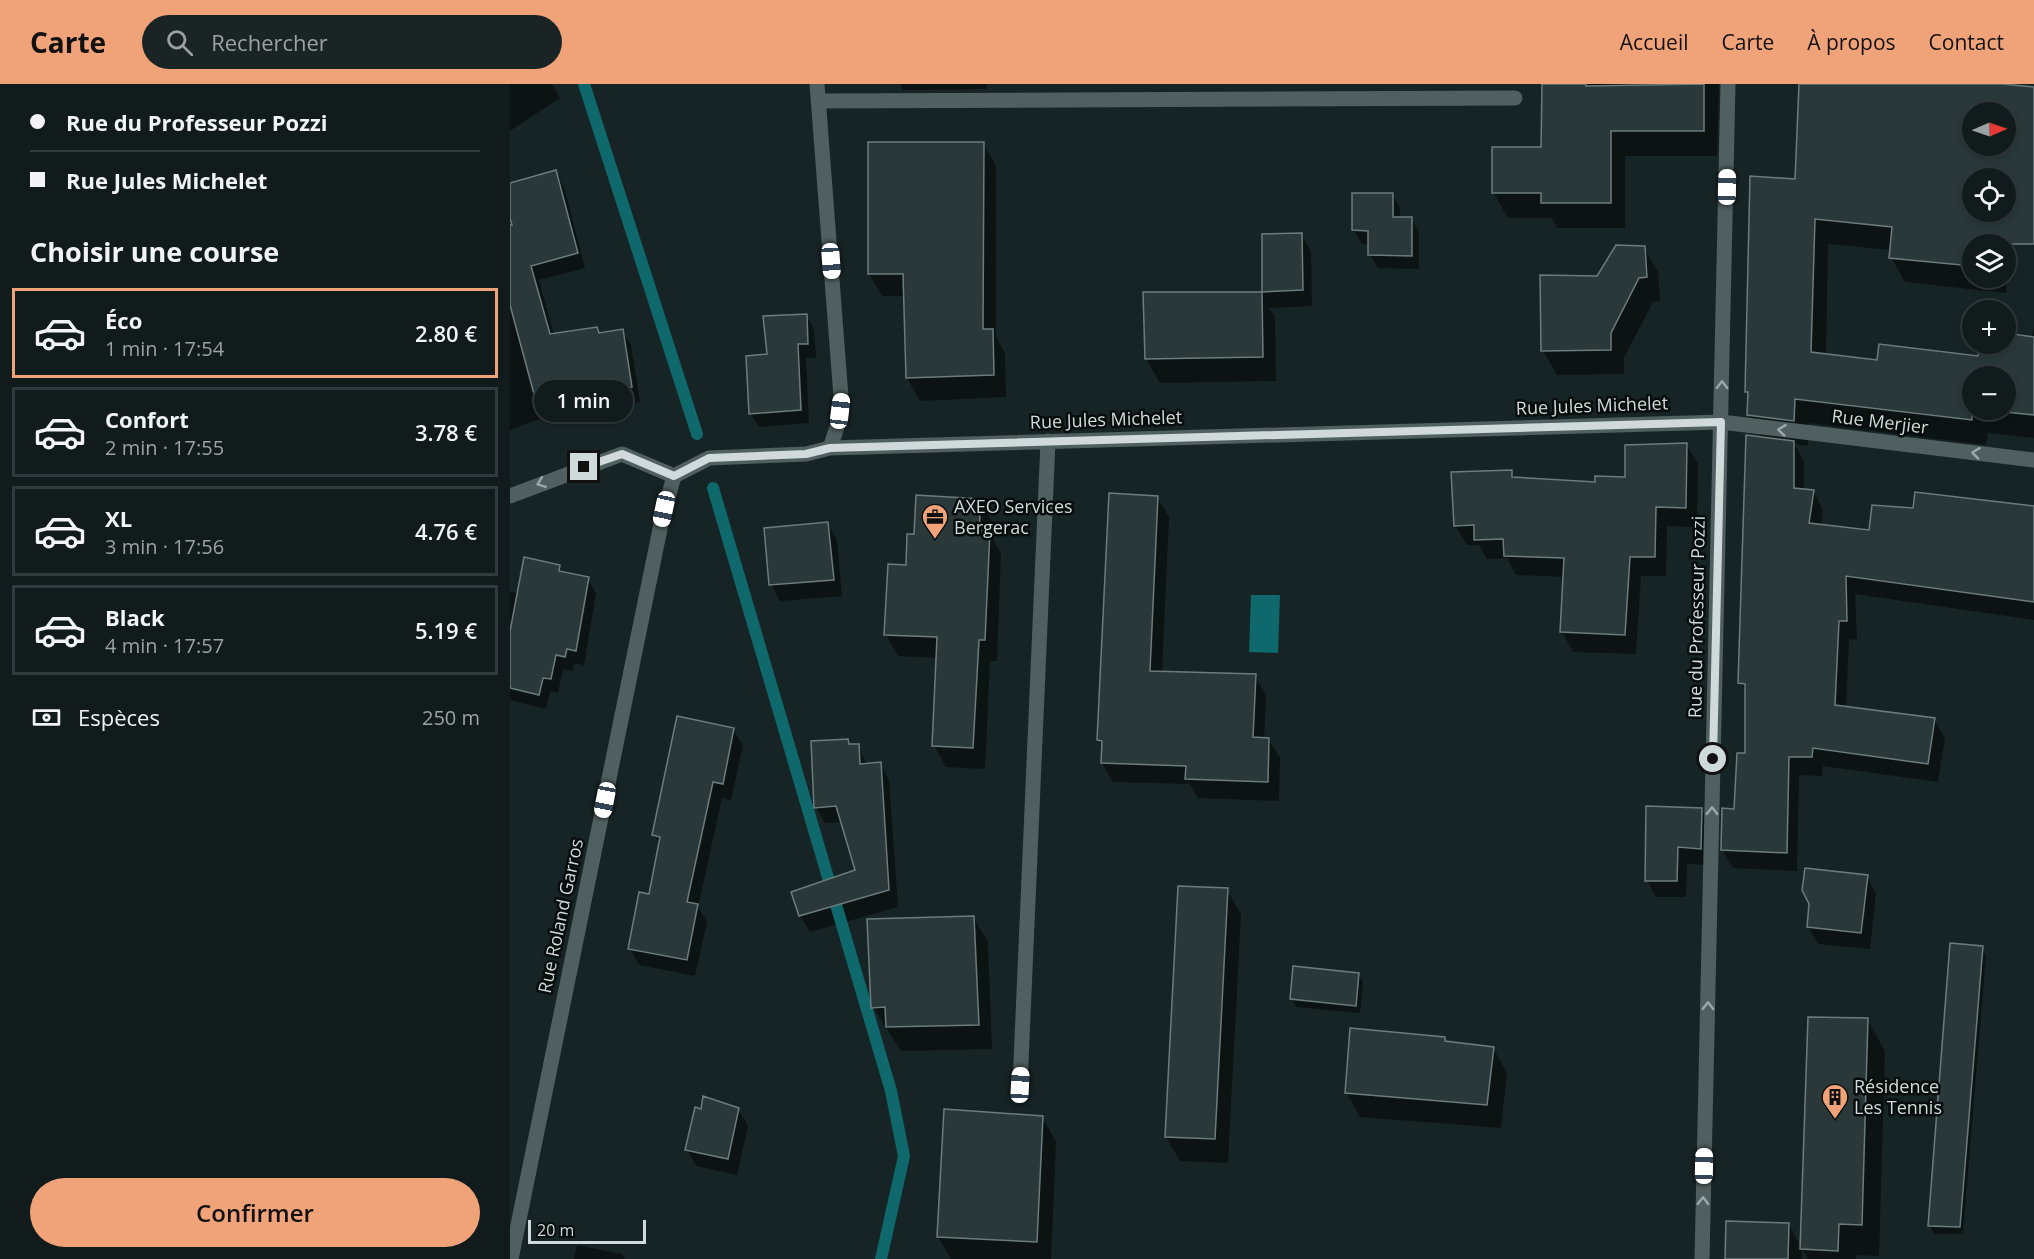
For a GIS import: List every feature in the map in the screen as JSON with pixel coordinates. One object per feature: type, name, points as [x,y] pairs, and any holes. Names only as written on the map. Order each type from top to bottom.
[{"type":"street","points":[[817,84],[841,398],[838,424],[830,448]]},
{"type":"street","name":"Rue du Professeur Pozzi","points":[[1702,1259],[1728,84]]},
{"type":"street","points":[[818,101],[1515,98]]},
{"type":"street","name":"Rue Jules Michelet","points":[[674,476],[709,458],[806,454],[830,448],[1721,422]]},
{"type":"street","name":"Rue Merjier","points":[[1721,422],[2034,460]]},
{"type":"street","points":[[1020,1085],[1048,441]]},
{"type":"street","points":[[510,495],[622,454],[674,476]]},
{"type":"street","name":"Rue Roland Garros","points":[[511,1259],[661,524],[674,476]]},
{"type":"water","points":[[1251,595],[1280,595],[1278,653],[1249,652]]},
{"type":"building","points":[[1542,84],[1586,84],[1586,86],[1704,84],[1704,131],[1611,131],[1611,203],[1541,203],[1541,193],[1492,193],[1492,147],[1541,147]]},
{"type":"building","points":[[1799,84],[2003,84],[2034,87],[2034,244],[2016,244],[2016,234],[1962,234],[1962,265],[1889,258],[1892,227],[1815,219],[1811,352],[1877,360],[1879,344],[1978,356],[1978,354],[2016,354],[2016,334],[2034,337],[2034,415],[2016,413],[2016,366],[1962,366],[1962,419],[1795,399],[1794,421],[1747,415],[1748,392],[1745,392],[1750,176],[1795,179]]},
{"type":"building","points":[[868,142],[984,142],[983,329],[993,329],[994,375],[906,378],[903,274],[868,274]]},
{"type":"building","points":[[556,170],[578,253],[531,266],[550,334],[597,327],[599,333],[623,329],[632,387],[538,409],[510,305],[510,225],[512,225],[510,183]]},
{"type":"building","points":[[1352,193],[1393,193],[1393,217],[1412,217],[1412,256],[1368,255],[1368,231],[1352,230]]},
{"type":"building","points":[[1302,233],[1303,290],[1262,292],[1262,234]]},
{"type":"building","points":[[1616,245],[1645,246],[1647,277],[1639,278],[1611,333],[1611,350],[1541,351],[1540,275],[1597,276]]},
{"type":"building","points":[[1143,292],[1262,292],[1263,357],[1145,359]]},
{"type":"building","points":[[807,314],[808,344],[798,344],[801,410],[749,414],[746,356],[767,354],[763,316]]},
{"type":"building","points":[[1746,435],[1794,441],[1794,488],[1814,490],[1809,523],[1869,530],[1872,505],[1913,508],[1915,492],[2034,506],[2034,602],[1846,576],[1847,621],[1839,621],[1835,705],[1935,718],[1928,764],[1813,748],[1812,757],[1789,757],[1787,853],[1721,850],[1722,808],[1734,809],[1737,753],[1745,753],[1745,684],[1738,683]]},
{"type":"building","points":[[1687,443],[1686,508],[1656,507],[1655,557],[1630,557],[1625,635],[1560,632],[1564,558],[1504,556],[1503,539],[1474,540],[1474,525],[1454,526],[1451,472],[1512,470],[1512,477],[1595,482],[1595,476],[1625,477],[1625,445]]},
{"type":"building","points":[[1109,493],[1158,496],[1150,671],[1256,674],[1253,737],[1269,738],[1268,782],[1185,779],[1186,766],[1101,763],[1102,741],[1097,740]]},
{"type":"building","points":[[916,495],[981,499],[979,530],[990,531],[985,640],[979,640],[973,748],[932,746],[937,637],[884,635],[888,564],[906,565],[907,534],[914,534]]},
{"type":"building","points":[[828,522],[834,580],[769,585],[764,528]]},
{"type":"building","points":[[524,557],[560,565],[559,571],[589,577],[576,651],[567,649],[565,657],[556,655],[551,679],[543,678],[539,695],[510,688],[510,631]]},
{"type":"building","points":[[677,716],[734,728],[723,784],[713,782],[687,902],[698,904],[687,960],[628,949],[639,892],[649,894],[660,837],[652,835]]},
{"type":"building","points":[[848,739],[849,744],[859,744],[860,764],[881,762],[889,890],[799,916],[791,892],[855,870],[836,806],[814,808],[811,741]]},
{"type":"building","points":[[1646,806],[1702,808],[1701,849],[1678,847],[1677,881],[1645,881]]},
{"type":"building","points":[[1805,868],[1868,875],[1861,933],[1807,927],[1809,904],[1802,890]]},
{"type":"building","points":[[1178,886],[1228,888],[1215,1139],[1165,1137]]},
{"type":"building","points":[[974,916],[979,1025],[886,1027],[885,1007],[871,1008],[867,919]]},
{"type":"building","points":[[1950,943],[1983,946],[1960,1227],[1928,1226]]},
{"type":"building","points":[[1293,966],[1359,973],[1356,1006],[1290,999]]},
{"type":"building","name":"Résidence Les Tennis","points":[[1808,1017],[1868,1018],[1862,1225],[1839,1224],[1838,1251],[1800,1249]]},
{"type":"building","points":[[1350,1028],[1445,1037],[1445,1041],[1494,1047],[1487,1105],[1345,1093]]},
{"type":"building","points":[[703,1096],[739,1108],[728,1159],[685,1150],[695,1107],[701,1109]]},
{"type":"building","points":[[944,1109],[1043,1116],[1037,1242],[937,1237]]},
{"type":"building","points":[[1726,1221],[1789,1223],[1788,1259],[1725,1259]]},
{"type":"waterway","points":[[584,84],[697,434]]},
{"type":"waterway","points":[[713,488],[891,1091],[904,1156],[881,1259]]},
{"type":"place","name":"AXEO Services Bergerac","points":[[935,540]]},
{"type":"place","name":"Résidence Les Tennis","points":[[1835,1120]]},
{"type":"route","points":[[584,467],[622,454],[674,476],[709,458],[806,454],[830,448],[1721,422],[1713,759]]}]
